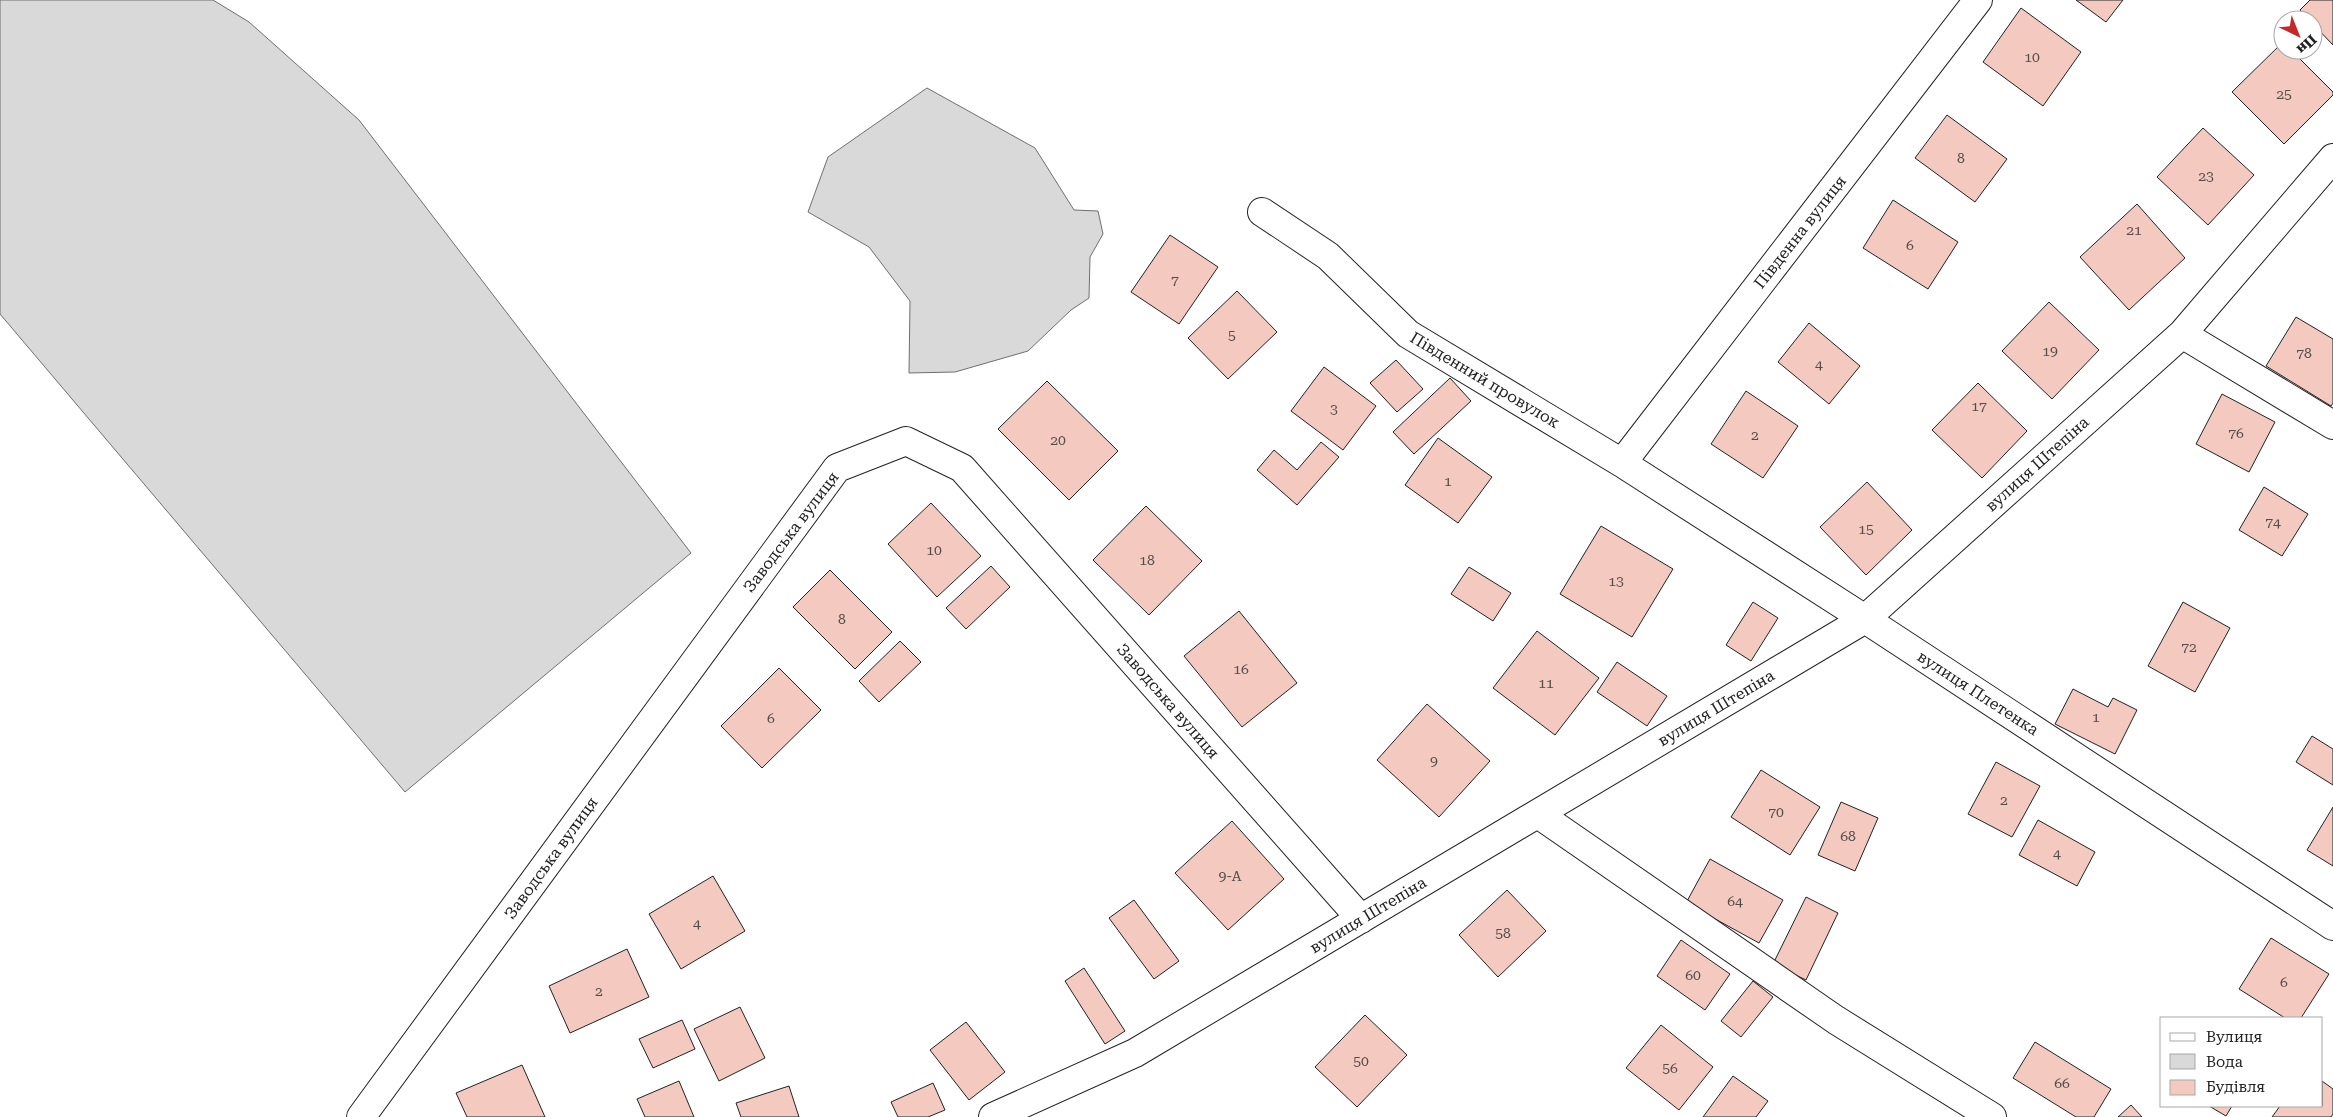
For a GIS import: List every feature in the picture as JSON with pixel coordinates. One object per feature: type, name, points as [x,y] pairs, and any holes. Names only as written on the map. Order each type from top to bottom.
[{"type":"street","name":"Південна вулиця","points":[[1622,463],[1978,0]]},
{"type":"street","name":"вулиця Штепіна","points":[[992,1117],[1135,1053],[1865,619],[2182,334],[2333,158]]},
{"type":"street","name":"Південний провулок","points":[[1262,212],[1328,256],[1408,334],[1622,463]]},
{"type":"street","points":[[2182,334],[2333,425]]},
{"type":"street","name":"Заводська вулиця","points":[[361,1117],[837,468],[906,441],[962,468],[1361,919]]},
{"type":"street","name":"вулиця Плетенка","points":[[1622,463],[1865,619],[2333,926]]},
{"type":"street","points":[[1538,814],[1836,1020],[1992,1117]]},
{"type":"water","points":[[0,0],[213,0],[249,22],[359,120],[691,553],[405,792],[0,314]]},
{"type":"water","points":[[927,88],[1035,148],[1074,210],[1098,211],[1103,234],[1090,257],[1089,298],[1071,310],[1028,351],[955,372],[909,373],[910,301],[869,247],[808,212],[828,157]]},
{"type":"building","points":[[2076,0],[2123,0],[2106,22]]},
{"type":"building","points":[[2310,0],[2333,0],[2333,45],[2323,34],[2323,10],[2300,10]]},
{"type":"building","points":[[2021,8],[2081,52],[2043,106],[1983,62]]},
{"type":"building","points":[[2273,52],[2273,60],[2301,60],[2333,92],[2333,95],[2284,144],[2232,92]]},
{"type":"building","points":[[1947,115],[2007,159],[1975,202],[1915,158]]},
{"type":"building","points":[[2203,128],[2254,175],[2208,225],[2157,177]]},
{"type":"building","points":[[1893,200],[1958,242],[1928,289],[1863,248]]},
{"type":"building","points":[[2137,204],[2185,258],[2129,310],[2080,257]]},
{"type":"building","points":[[1170,235],[1218,267],[1179,324],[1131,292]]},
{"type":"building","points":[[1237,291],[1277,332],[1228,379],[1188,338]]},
{"type":"building","points":[[2049,302],[2099,350],[2052,399],[2002,351]]},
{"type":"building","points":[[2296,317],[2333,339],[2333,403],[2331,406],[2266,366]]},
{"type":"building","points":[[1809,323],[1860,366],[1829,404],[1778,362]]},
{"type":"building","points":[[1396,360],[1423,389],[1397,412],[1370,383]]},
{"type":"building","points":[[1324,367],[1376,406],[1343,450],[1291,411]]},
{"type":"building","points":[[1450,378],[1471,401],[1414,454],[1393,432]]},
{"type":"building","points":[[1047,381],[1118,451],[1069,500],[998,429]]},
{"type":"building","points":[[1978,383],[2027,431],[1982,478],[1932,430]]},
{"type":"building","points":[[1746,391],[1798,426],[1763,478],[1711,444]]},
{"type":"building","points":[[2222,394],[2275,422],[2249,472],[2196,444]]},
{"type":"building","points":[[1438,438],[1492,477],[1458,523],[1405,485]]},
{"type":"building","points":[[1321,442],[1339,457],[1297,505],[1257,470],[1274,450],[1297,470]]},
{"type":"building","points":[[1867,482],[1912,530],[1866,575],[1820,527]]},
{"type":"building","points":[[2264,487],[2308,514],[2282,556],[2239,530]]},
{"type":"building","points":[[931,503],[981,556],[937,597],[888,544]]},
{"type":"building","points":[[1146,506],[1202,561],[1149,615],[1093,560]]},
{"type":"building","points":[[1601,526],[1673,569],[1632,637],[1560,594]]},
{"type":"building","points":[[991,566],[1010,587],[966,629],[946,608]]},
{"type":"building","points":[[1469,567],[1511,593],[1493,621],[1451,594]]},
{"type":"building","points":[[830,570],[892,632],[855,669],[793,607]]},
{"type":"building","points":[[1753,602],[1778,618],[1751,661],[1726,645]]},
{"type":"building","points":[[2183,602],[2230,628],[2195,692],[2148,666]]},
{"type":"building","points":[[1239,611],[1297,683],[1242,727],[1184,656]]},
{"type":"building","points":[[1537,631],[1599,678],[1555,735],[1493,688]]},
{"type":"building","points":[[900,641],[921,662],[879,702],[859,681]]},
{"type":"building","points":[[1617,662],[1667,696],[1647,726],[1597,692]]},
{"type":"building","points":[[779,668],[821,710],[762,768],[721,726]]},
{"type":"building","points":[[2073,689],[2108,707],[2113,698],[2137,710],[2115,754],[2055,724]]},
{"type":"building","points":[[1427,704],[1490,761],[1439,817],[1377,760]]},
{"type":"building","points":[[2312,736],[2333,749],[2333,785],[2296,762]]},
{"type":"building","points":[[1996,762],[2040,786],[2012,837],[1968,814]]},
{"type":"building","points":[[1761,770],[1820,807],[1790,855],[1731,817]]},
{"type":"building","points":[[1841,802],[1878,818],[1855,871],[1818,855]]},
{"type":"building","points":[[2333,807],[2333,866],[2307,850]]},
{"type":"building","points":[[2038,820],[2095,852],[2077,886],[2019,855]]},
{"type":"building","points":[[1232,821],[1284,879],[1228,930],[1175,873]]},
{"type":"building","points":[[1710,859],[1783,900],[1759,943],[1686,903]]},
{"type":"building","points":[[713,876],[745,931],[681,969],[649,914]]},
{"type":"building","points":[[1507,890],[1546,931],[1498,977],[1459,935]]},
{"type":"building","points":[[1806,897],[1838,913],[1806,980],[1773,964]]},
{"type":"building","points":[[1134,900],[1179,961],[1154,979],[1109,918]]},
{"type":"building","points":[[2271,938],[2329,974],[2302,1017],[2283,1017],[2239,989]]},
{"type":"building","points":[[1681,940],[1730,974],[1705,1010],[1657,976]]},
{"type":"building","points":[[627,949],[649,997],[570,1033],[549,986]]},
{"type":"building","points":[[1084,968],[1125,1031],[1105,1044],[1065,981]]},
{"type":"building","points":[[1753,981],[1773,997],[1741,1037],[1721,1021]]},
{"type":"building","points":[[740,1007],[765,1058],[719,1081],[694,1029]]},
{"type":"building","points":[[1365,1015],[1407,1055],[1357,1107],[1315,1067]]},
{"type":"building","points":[[682,1020],[695,1049],[653,1068],[639,1039]]},
{"type":"building","points":[[966,1022],[1005,1072],[969,1100],[930,1050]]},
{"type":"building","points":[[1661,1025],[1713,1067],[1679,1110],[1626,1068]]},
{"type":"building","points":[[2035,1042],[2111,1089],[2094,1117],[2076,1117],[2013,1078]]},
{"type":"building","points":[[522,1065],[545,1117],[467,1117],[456,1093]]},
{"type":"building","points":[[1733,1076],[1768,1101],[1756,1117],[1703,1117]]},
{"type":"building","points":[[679,1081],[694,1117],[645,1117],[637,1099]]},
{"type":"building","points":[[2323,1082],[2333,1089],[2333,1114],[2331,1117],[2272,1117],[2279,1107],[2323,1107]]},
{"type":"building","points":[[933,1083],[945,1110],[928,1117],[898,1117],[891,1102]]},
{"type":"building","points":[[789,1086],[799,1117],[741,1117],[736,1103]]},
{"type":"building","points":[[2131,1105],[2142,1117],[2118,1117]]},
{"type":"building","points":[[2211,1107],[2231,1107],[2226,1116]]}]
